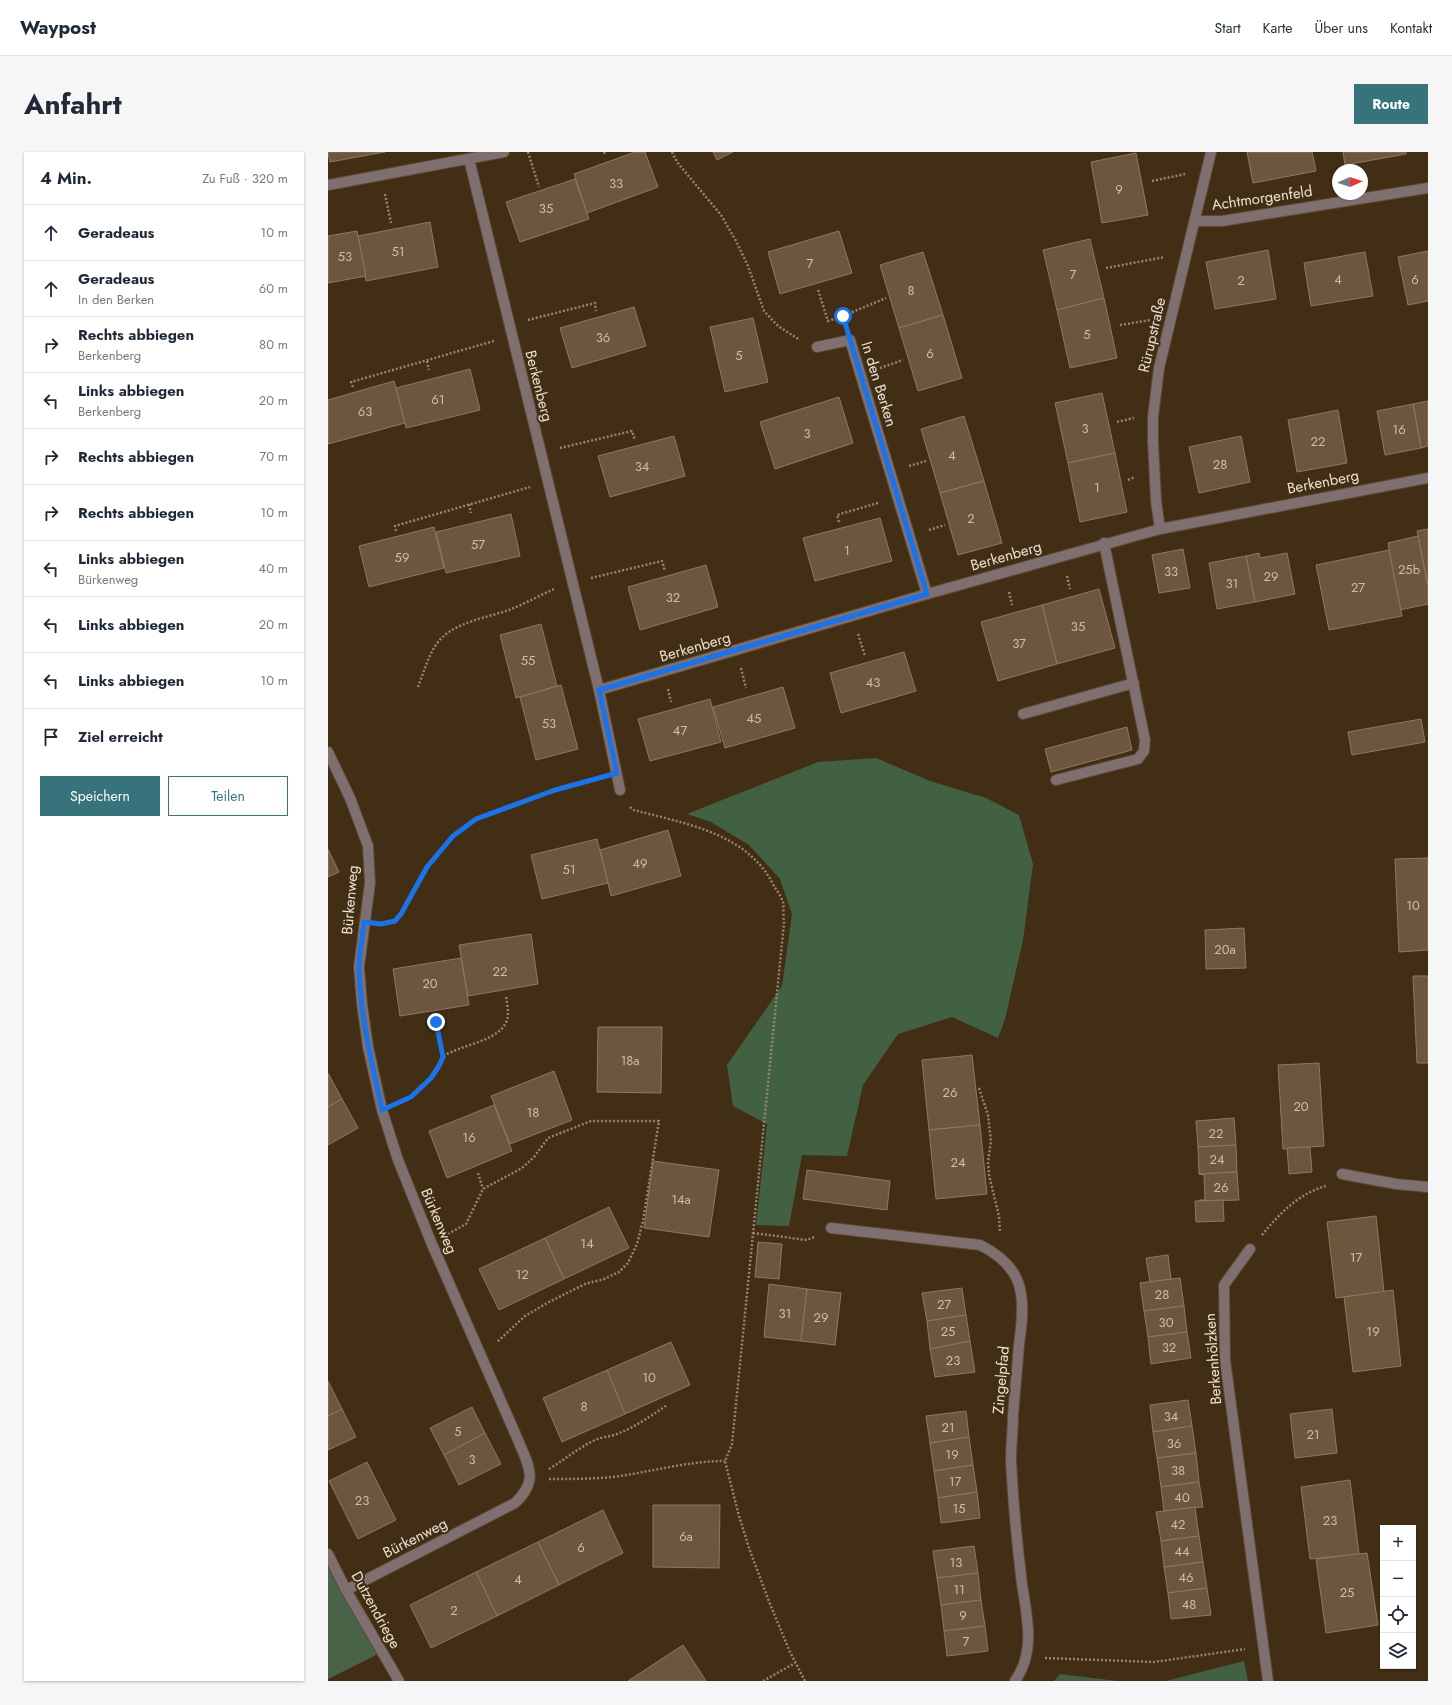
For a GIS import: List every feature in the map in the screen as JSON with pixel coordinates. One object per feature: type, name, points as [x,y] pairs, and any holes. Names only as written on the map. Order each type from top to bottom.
[{"type":"street","points":[[328,185],[504,152]]},
{"type":"street","name":"Rürupstraße","points":[[1160,529],[1156,501],[1152,442],[1153,417],[1159,368],[1196,221],[1211,152]]},
{"type":"street","name":"Berkenberg","points":[[469,159],[599,690],[620,790]]},
{"type":"street","name":"Achtmorgenfeld","points":[[1196,221],[1222,221],[1428,188]]},
{"type":"street","name":"In den Berken","points":[[817,347],[850,340],[927,594]]},
{"type":"street","name":"Berkenberg","points":[[599,690],[1104,543],[1160,529],[1428,478]]},
{"type":"street","points":[[1056,780],[1138,759],[1144,751],[1145,740],[1104,543]]},
{"type":"street","points":[[1023,714],[1134,683]]},
{"type":"street","name":"Bürkenweg","points":[[328,752],[350,798],[368,846],[370,883],[359,967],[368,1047],[382,1110],[398,1160],[431,1242],[518,1440],[528,1465],[531,1479],[526,1493],[515,1503],[346,1590]]},
{"type":"street","points":[[1342,1174],[1396,1184],[1428,1187]]},
{"type":"street","name":"Zingelpfad","points":[[831,1228],[980,1245],[996,1253],[1006,1262],[1017,1279],[1021,1293],[1022,1311],[1015,1383],[1011,1459],[1017,1538],[1028,1626],[1027,1657],[1021,1673],[1015,1681]]},
{"type":"street","name":"Berkenhölzken","points":[[1250,1249],[1224,1285],[1225,1360],[1268,1681]]},
{"type":"street","name":"Dutzendriege","points":[[328,1554],[346,1590],[399,1681]]},
{"type":"path","points":[[528,152],[539,187]]},
{"type":"path","points":[[672,152],[677,162],[720,215],[736,241],[748,266],[764,311],[778,326],[794,338],[817,347]]},
{"type":"path","points":[[1152,181],[1193,173],[1206,175]]},
{"type":"path","points":[[382,174],[391,223]]},
{"type":"path","points":[[1106,268],[1169,256],[1185,260]]},
{"type":"path","points":[[818,290],[828,321],[886,298]]},
{"type":"path","points":[[526,320],[595,303],[596,311]]},
{"type":"path","points":[[843,316],[850,340]]},
{"type":"path","points":[[1120,324],[1156,319],[1170,321]]},
{"type":"path","points":[[353,387],[351,382],[512,336]]},
{"type":"path","points":[[427,360],[429,370]]},
{"type":"path","points":[[860,374],[903,360]]},
{"type":"path","points":[[554,449],[632,431],[635,440]]},
{"type":"path","points":[[396,531],[395,526],[547,482]]},
{"type":"path","points":[[839,522],[837,515],[898,498]]},
{"type":"path","points":[[469,504],[471,513]]},
{"type":"path","points":[[588,579],[662,561],[665,571]]},
{"type":"path","points":[[418,687],[430,653],[438,641],[448,632],[510,609],[560,586],[572,583]]},
{"type":"path","points":[[364,922],[381,924],[395,921],[401,914],[427,867],[453,836],[476,819],[555,790],[617,773]]},
{"type":"path","points":[[620,790],[626,802],[634,810],[711,832],[737,844],[757,860],[772,880],[783,902],[784,923],[732,1444],[725,1461],[739,1516],[750,1551],[795,1663],[804,1681]]},
{"type":"path","points":[[443,1057],[463,1047],[491,1037],[502,1028],[508,1016],[506,996]]},
{"type":"path","points":[[382,1110],[411,1097],[431,1078],[439,1066],[443,1057],[436,1022]]},
{"type":"path","points":[[979,1088],[988,1115],[990,1141],[988,1162],[989,1175],[999,1216],[1000,1238],[996,1253]]},
{"type":"path","points":[[431,1242],[454,1232],[466,1224],[483,1189],[522,1168],[534,1157],[548,1138],[591,1121],[659,1121],[643,1221],[637,1244],[628,1263],[619,1272],[604,1279],[585,1284],[525,1316],[482,1357]]},
{"type":"path","points":[[478,1173],[483,1189]]},
{"type":"path","points":[[1250,1249],[1281,1213],[1292,1203],[1310,1191],[1336,1183],[1342,1174]]},
{"type":"path","points":[[753,1233],[807,1240],[831,1228]]},
{"type":"path","points":[[531,1479],[560,1462],[576,1450],[595,1440],[616,1434],[641,1423],[667,1405]]},
{"type":"path","points":[[531,1479],[595,1479],[615,1477],[702,1461],[725,1461]]},
{"type":"path","points":[[1027,1657],[1154,1662],[1263,1647]]},
{"type":"path","points":[[763,1681],[795,1663]]},
{"type":"green space","points":[[876,758],[930,781],[986,798],[1019,815],[1033,864],[1023,940],[1005,1019],[998,1038],[952,1017],[898,1034],[863,1085],[847,1156],[802,1155],[789,1226],[756,1225],[767,1124],[733,1106],[727,1065],[782,986],[792,914],[780,879],[749,845],[711,822],[687,814],[818,762]]},
{"type":"green space","points":[[328,1564],[343,1595],[378,1654],[328,1679]]},
{"type":"green space","points":[[1244,1661],[1248,1681],[1166,1681]]},
{"type":"green space","points":[[1060,1674],[1117,1681],[1054,1681]]},
{"type":"building","points":[[328,152],[385,152],[330,162]]},
{"type":"building","points":[[635,152],[645,152],[658,187],[587,213],[574,174]]},
{"type":"building","points":[[713,152],[733,152],[717,160]]},
{"type":"building","points":[[1247,152],[1312,152],[1316,171],[1253,183]]},
{"type":"building","points":[[1343,152],[1406,152],[1406,154],[1345,164]]},
{"type":"building","points":[[1136,153],[1148,215],[1102,223],[1091,162]]},
{"type":"building","points":[[575,179],[589,219],[520,242],[506,202]]},
{"type":"building","points":[[430,222],[438,267],[366,281],[358,236]]},
{"type":"building","points":[[357,231],[366,276],[328,283],[328,236]]},
{"type":"building","points":[[839,231],[852,273],[780,294],[768,252]]},
{"type":"building","points":[[1090,239],[1104,298],[1057,310],[1043,250]]},
{"type":"building","points":[[1268,250],[1276,299],[1215,309],[1206,262]]},
{"type":"building","points":[[1428,251],[1428,301],[1408,305],[1398,257]]},
{"type":"building","points":[[923,252],[943,315],[899,328],[880,265]]},
{"type":"building","points":[[1365,252],[1373,296],[1311,306],[1304,263]]},
{"type":"building","points":[[1104,298],[1117,358],[1070,368],[1057,310]]},
{"type":"building","points":[[634,307],[646,346],[572,368],[560,328]]},
{"type":"building","points":[[943,315],[962,378],[918,391],[899,328]]},
{"type":"building","points":[[753,318],[768,382],[725,392],[710,327]]},
{"type":"building","points":[[470,369],[480,410],[406,428],[396,388]]},
{"type":"building","points":[[394,381],[405,423],[328,444],[328,400]]},
{"type":"building","points":[[1102,393],[1115,453],[1068,463],[1055,403]]},
{"type":"building","points":[[839,397],[853,443],[775,469],[760,422]]},
{"type":"building","points":[[1428,401],[1428,446],[1421,448],[1413,404]]},
{"type":"building","points":[[1413,404],[1421,448],[1385,455],[1377,411]]},
{"type":"building","points":[[1338,410],[1347,463],[1297,472],[1288,420]]},
{"type":"building","points":[[964,416],[984,481],[940,493],[921,429]]},
{"type":"building","points":[[674,436],[685,476],[610,497],[598,456]]},
{"type":"building","points":[[1241,436],[1250,482],[1199,493],[1189,447]]},
{"type":"building","points":[[1115,453],[1127,512],[1080,522],[1068,463]]},
{"type":"building","points":[[984,481],[1002,543],[958,555],[940,493]]},
{"type":"building","points":[[511,514],[520,556],[446,573],[436,532]]},
{"type":"building","points":[[880,518],[892,561],[815,581],[803,538]]},
{"type":"building","points":[[434,527],[444,568],[369,587],[359,546]]},
{"type":"building","points":[[1428,529],[1428,587],[1417,531]]},
{"type":"building","points":[[1418,536],[1428,587],[1428,604],[1400,610],[1388,543]]},
{"type":"building","points":[[1183,549],[1190,588],[1159,593],[1152,555]]},
{"type":"building","points":[[1389,550],[1402,616],[1329,630],[1316,565]]},
{"type":"building","points":[[1259,553],[1260,558],[1287,553],[1295,594],[1255,602],[1246,556]]},
{"type":"building","points":[[1246,556],[1255,602],[1217,609],[1209,563]]},
{"type":"building","points":[[706,565],[718,607],[640,630],[628,587]]},
{"type":"building","points":[[1099,589],[1115,648],[1057,664],[1042,605]]},
{"type":"building","points":[[1042,605],[1057,664],[998,681],[981,622]]},
{"type":"building","points":[[541,624],[557,686],[516,698],[500,635]]},
{"type":"building","points":[[904,652],[916,691],[841,713],[830,673]]},
{"type":"building","points":[[561,685],[578,749],[536,760],[520,697]]},
{"type":"building","points":[[783,687],[795,728],[725,748],[713,707]]},
{"type":"building","points":[[710,699],[721,742],[650,761],[638,719]]},
{"type":"building","points":[[1421,719],[1425,742],[1352,755],[1348,732]]},
{"type":"building","points":[[1127,727],[1132,750],[1051,772],[1045,749]]},
{"type":"building","points":[[668,830],[681,876],[611,896],[600,850]]},
{"type":"building","points":[[597,839],[608,883],[542,899],[531,855]]},
{"type":"building","points":[[328,849],[339,872],[328,877]]},
{"type":"building","points":[[1428,858],[1428,950],[1399,952],[1395,859]]},
{"type":"building","points":[[1244,928],[1246,968],[1206,969],[1205,930]]},
{"type":"building","points":[[531,934],[538,984],[468,996],[459,945]]},
{"type":"building","points":[[461,958],[469,1005],[400,1016],[393,969]]},
{"type":"building","points":[[1413,976],[1428,976],[1428,1063],[1417,1063]]},
{"type":"building","points":[[598,1027],[662,1027],[661,1093],[597,1092]]},
{"type":"building","points":[[972,1055],[980,1125],[929,1130],[922,1060]]},
{"type":"building","points":[[1319,1063],[1324,1146],[1283,1149],[1278,1065]]},
{"type":"building","points":[[554,1071],[572,1120],[510,1144],[491,1096]]},
{"type":"building","points":[[328,1073],[342,1099],[328,1107]]},
{"type":"building","points":[[342,1099],[358,1128],[328,1145],[328,1107]]},
{"type":"building","points":[[494,1105],[512,1151],[447,1178],[429,1131]]},
{"type":"building","points":[[1234,1118],[1236,1145],[1198,1147],[1196,1121]]},
{"type":"building","points":[[980,1125],[987,1194],[936,1199],[929,1130]]},
{"type":"building","points":[[1236,1145],[1237,1172],[1199,1174],[1198,1147]]},
{"type":"building","points":[[1310,1147],[1312,1172],[1289,1174],[1287,1148]]},
{"type":"building","points":[[653,1161],[719,1170],[709,1237],[644,1228]]},
{"type":"building","points":[[807,1170],[890,1181],[887,1210],[803,1199]]},
{"type":"building","points":[[1237,1172],[1239,1200],[1200,1201],[1205,1200],[1204,1175],[1199,1174]]},
{"type":"building","points":[[1223,1200],[1224,1221],[1196,1222],[1195,1201]]},
{"type":"building","points":[[609,1207],[629,1248],[564,1279],[545,1238]]},
{"type":"building","points":[[1376,1216],[1384,1292],[1336,1298],[1327,1222]]},
{"type":"building","points":[[545,1238],[564,1279],[499,1310],[479,1269]]},
{"type":"building","points":[[758,1242],[782,1244],[779,1279],[755,1277]]},
{"type":"building","points":[[1168,1255],[1171,1279],[1150,1282],[1146,1258]]},
{"type":"building","points":[[1180,1278],[1184,1306],[1144,1311],[1140,1283]]},
{"type":"building","points":[[769,1284],[807,1289],[801,1341],[764,1337]]},
{"type":"building","points":[[962,1288],[966,1315],[927,1321],[922,1293]]},
{"type":"building","points":[[807,1289],[841,1293],[835,1345],[801,1341]]},
{"type":"building","points":[[1393,1290],[1401,1366],[1353,1372],[1344,1297]]},
{"type":"building","points":[[1184,1306],[1187,1332],[1148,1337],[1144,1311]]},
{"type":"building","points":[[966,1315],[970,1341],[930,1349],[927,1321]]},
{"type":"building","points":[[1187,1332],[1191,1358],[1151,1364],[1148,1337]]},
{"type":"building","points":[[970,1341],[975,1372],[935,1377],[930,1349]]},
{"type":"building","points":[[671,1342],[690,1385],[625,1414],[607,1370]]},
{"type":"building","points":[[607,1370],[625,1414],[562,1442],[543,1398]]},
{"type":"building","points":[[328,1381],[342,1409],[328,1416]]},
{"type":"building","points":[[1188,1400],[1192,1426],[1153,1432],[1150,1405]]},
{"type":"building","points":[[472,1407],[485,1433],[444,1455],[430,1428]]},
{"type":"building","points":[[342,1409],[356,1437],[328,1450],[328,1416]]},
{"type":"building","points":[[1332,1409],[1337,1453],[1295,1458],[1290,1414]]},
{"type":"building","points":[[966,1411],[969,1437],[930,1443],[926,1416]]},
{"type":"building","points":[[1192,1426],[1196,1453],[1157,1458],[1153,1432]]},
{"type":"building","points":[[485,1433],[501,1464],[459,1485],[444,1455]]},
{"type":"building","points":[[969,1437],[973,1465],[934,1471],[930,1443]]},
{"type":"building","points":[[1196,1453],[1199,1482],[1161,1487],[1157,1458]]},
{"type":"building","points":[[367,1462],[396,1520],[358,1539],[329,1481]]},
{"type":"building","points":[[973,1465],[977,1492],[938,1498],[934,1471]]},
{"type":"building","points":[[1350,1480],[1359,1554],[1310,1559],[1301,1487]]},
{"type":"building","points":[[1199,1482],[1203,1507],[1164,1511],[1161,1487]]},
{"type":"building","points":[[977,1492],[980,1518],[941,1523],[938,1498]]},
{"type":"building","points":[[653,1505],[720,1505],[719,1568],[653,1567]]},
{"type":"building","points":[[1195,1507],[1199,1536],[1161,1541],[1156,1512]]},
{"type":"building","points":[[603,1510],[623,1553],[559,1585],[538,1542]]},
{"type":"building","points":[[1199,1536],[1203,1562],[1164,1567],[1161,1541]]},
{"type":"building","points":[[538,1542],[559,1585],[497,1616],[476,1572]]},
{"type":"building","points":[[974,1546],[978,1573],[937,1578],[933,1551]]},
{"type":"building","points":[[1367,1553],[1378,1625],[1326,1633],[1316,1559]]},
{"type":"building","points":[[1203,1562],[1207,1588],[1168,1593],[1164,1567]]},
{"type":"building","points":[[476,1572],[497,1616],[431,1648],[410,1605]]},
{"type":"building","points":[[978,1573],[981,1600],[941,1605],[937,1578]]},
{"type":"building","points":[[1207,1588],[1211,1615],[1171,1619],[1168,1593]]},
{"type":"building","points":[[981,1600],[985,1626],[944,1631],[941,1605]]},
{"type":"building","points":[[985,1626],[988,1651],[947,1656],[944,1631]]},
{"type":"building","points":[[683,1645],[706,1681],[628,1681]]},
{"type":"route","points":[[436,1022],[443,1057],[439,1066],[431,1078],[411,1097],[382,1110],[368,1047],[362,1004],[359,967],[364,922],[388,924],[395,921],[401,914],[427,867],[453,836],[476,819],[555,790],[617,773],[599,690],[927,594],[843,316]]}]
